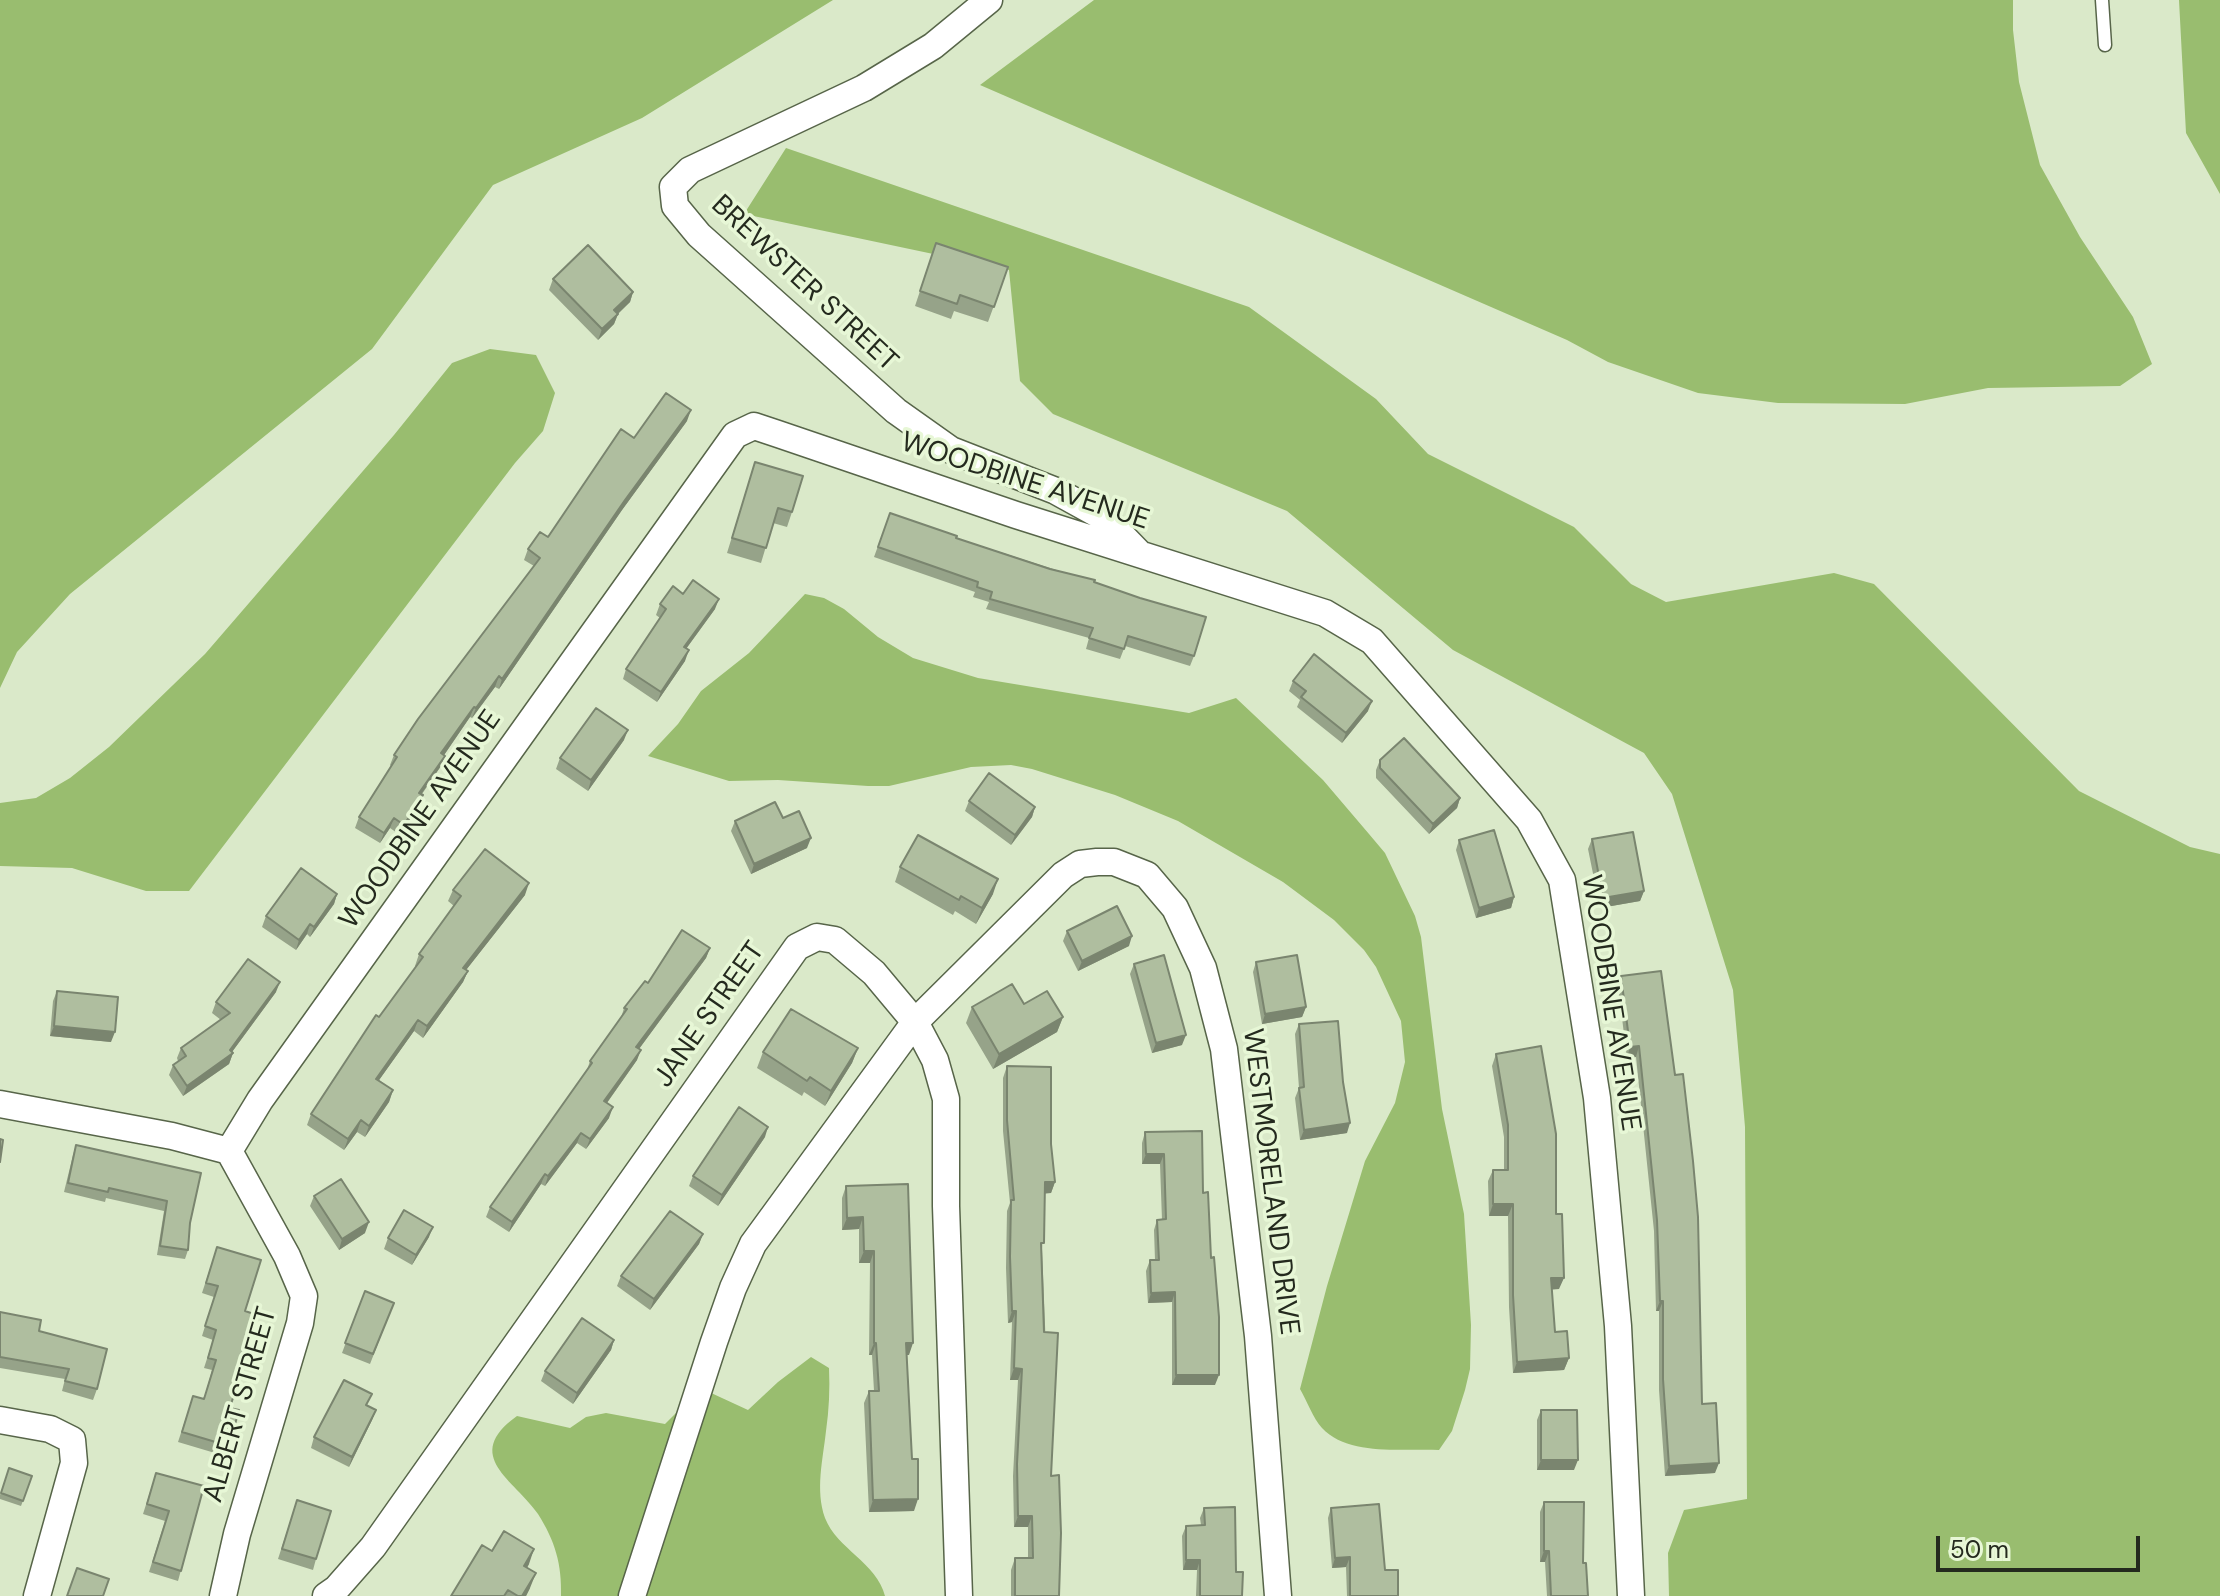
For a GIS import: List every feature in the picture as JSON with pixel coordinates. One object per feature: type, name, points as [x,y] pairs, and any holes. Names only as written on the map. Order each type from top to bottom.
[{"type":"street","name":"BREWSTER STREET","points":[[989,0],[933,46],[864,88],[690,170],[673,187],[675,206],[699,235],[896,411],[951,450],[1056,491],[1105,518],[1141,554]]},
{"type":"street","name":"WOODBINE AVENUE","points":[[229,1151],[269,1088],[735,435],[754,426],[1016,515],[1325,613],[1372,641],[1529,820],[1562,880],[1597,1098],[1618,1326],[1631,1596]]},
{"type":"street","name":"WESTMORELAND DRIVE","points":[[632,1596],[723,1315],[753,1244],[915,1022],[1043,894],[1080,864],[1114,862],[1147,875],[1175,908],[1203,968],[1224,1049],[1258,1336],[1278,1596]]},
{"type":"street","name":"JANE STREET","points":[[326,1596],[373,1547],[797,947],[817,937],[835,940],[874,973],[915,1022],[935,1060],[946,1099],[959,1596]]},
{"type":"street","points":[[0,1104],[172,1136],[229,1151]]},
{"type":"street","name":"ALBERT STREET","points":[[223,1596],[237,1534],[300,1323],[304,1296],[287,1256],[229,1151]]},
{"type":"street","points":[[0,1420],[50,1429],[72,1440],[74,1463],[37,1596]]},
{"type":"lane","points":[[2102,0],[2105,45]]},
{"type":"green space","points":[[0,0],[833,0],[642,118],[493,185],[372,349],[70,594],[17,652],[0,688]]},
{"type":"green space","points":[[1094,0],[2013,0],[2019,82],[2040,165],[2080,237],[2133,317],[2152,364],[2120,386],[1988,388],[1905,404],[1778,403],[1698,393],[1608,362],[1567,340],[980,85]]},
{"type":"green space","points":[[2179,0],[2220,0],[2220,194],[2186,133]]},
{"type":"green space","points":[[786,148],[1249,307],[1376,399],[1428,454],[1574,527],[1631,584],[1666,602],[1834,573],[1874,584],[2079,791],[2190,847],[2220,854],[2220,1596],[1669,1596],[1668,1553],[1684,1510],[1747,1499],[1745,1127],[1733,990],[1672,794],[1644,753],[1453,650],[1287,511],[1053,414],[1020,381],[1009,270],[744,214]]},
{"type":"green space","points":[[490,349],[536,355],[555,393],[543,431],[515,463],[189,891],[146,891],[72,868],[0,866],[0,803],[36,798],[70,778],[109,747],[205,654],[452,363]]},
{"type":"green space","points":[[805,594],[824,598],[844,609],[878,637],[913,658],[978,678],[1189,713],[1236,698],[1323,780],[1385,853],[1415,916],[1421,937],[1442,1109],[1464,1214],[1471,1325],[1470,1369],[1452,1431],[1439,1450],[1378,1449],[1333,1437],[1322,1428],[1300,1389],[1365,1161],[1395,1103],[1405,1062],[1401,1021],[1376,967],[1364,950],[1334,920],[1283,882],[1178,821],[1115,795],[1032,769],[1011,765],[971,767],[889,786],[868,786],[778,780],[729,781],[648,756],[678,724],[701,691],[749,653]]},
{"type":"green space","points":[[811,1357],[829,1368],[829,1407],[820,1486],[825,1518],[838,1539],[874,1574],[885,1596],[561,1596],[559,1563],[549,1534],[538,1514],[506,1479],[493,1456],[493,1443],[501,1430],[517,1416],[570,1428],[586,1417],[606,1413],[665,1424],[686,1403],[709,1392],[748,1410]]},
{"type":"building","points":[[936,243],[1008,267],[994,307],[960,295],[957,304],[920,291]]},
{"type":"building","points":[[588,245],[633,292],[614,310],[618,314],[602,329],[553,279]]},
{"type":"building","points":[[666,393],[691,410],[502,679],[499,676],[441,753],[445,756],[419,793],[423,795],[404,825],[394,818],[384,833],[359,817],[418,719],[540,558],[528,549],[540,532],[548,537],[621,429],[634,438]]},
{"type":"building","points":[[755,462],[803,476],[792,512],[778,508],[766,548],[732,538]]},
{"type":"building","points":[[890,513],[1050,569],[1095,580],[1140,598],[1206,617],[1194,656],[1128,636],[1124,649],[1089,638],[1093,628],[990,599],[992,592],[977,587],[978,582],[878,547]]},
{"type":"building","points":[[693,580],[719,599],[684,647],[689,650],[661,692],[626,669],[666,609],[660,604],[673,586],[683,594]]},
{"type":"building","points":[[1314,654],[1372,701],[1346,733],[1301,697],[1306,691],[1293,681]]},
{"type":"building","points":[[596,708],[628,730],[591,780],[560,758]]},
{"type":"building","points":[[1404,738],[1460,798],[1433,824],[1380,768],[1380,760]]},
{"type":"building","points":[[989,773],[1035,807],[1015,835],[969,801]]},
{"type":"building","points":[[775,802],[783,818],[799,811],[811,838],[754,864],[735,821]]},
{"type":"building","points":[[1494,830],[1514,897],[1479,908],[1459,840]]},
{"type":"building","points":[[1633,832],[1644,891],[1603,898],[1592,839]]},
{"type":"building","points":[[918,835],[998,879],[982,908],[961,896],[959,900],[900,867]]},
{"type":"building","points":[[485,849],[529,883],[463,968],[468,971],[427,1026],[418,1020],[376,1079],[393,1090],[369,1126],[361,1120],[348,1139],[311,1114],[376,1015],[379,1017],[423,957],[419,954],[461,896],[453,890]]},
{"type":"building","points":[[301,868],[337,894],[314,927],[310,924],[299,940],[266,916]]},
{"type":"building","points":[[1117,906],[1132,936],[1082,961],[1067,931]]},
{"type":"building","points":[[682,930],[710,948],[636,1047],[641,1050],[604,1101],[613,1107],[590,1139],[581,1133],[548,1176],[545,1174],[512,1222],[490,1207],[592,1063],[590,1061],[627,1009],[624,1008],[645,981],[648,983]]},
{"type":"building","points":[[1164,955],[1186,1035],[1156,1043],[1134,964]]},
{"type":"building","points":[[1297,955],[1306,1007],[1265,1014],[1256,962]]},
{"type":"building","points":[[248,959],[280,982],[230,1050],[233,1053],[187,1086],[173,1065],[186,1056],[181,1048],[230,1013],[216,1002]]},
{"type":"building","points":[[1661,971],[1675,1075],[1683,1074],[1693,1161],[1698,1217],[1702,1404],[1716,1403],[1719,1463],[1669,1466],[1657,1220],[1639,1046],[1630,1047],[1621,976]]},
{"type":"building","points":[[1012,984],[1024,1004],[1047,991],[1063,1017],[999,1054],[972,1007]]},
{"type":"building","points":[[57,991],[118,997],[115,1032],[54,1026]]},
{"type":"building","points":[[791,1009],[858,1048],[831,1091],[810,1077],[807,1081],[763,1052]]},
{"type":"building","points":[[1338,1021],[1350,1123],[1304,1130],[1299,1088],[1304,1087],[1299,1024]]},
{"type":"building","points":[[1541,1046],[1556,1134],[1556,1214],[1562,1214],[1564,1278],[1551,1278],[1555,1332],[1567,1331],[1569,1358],[1517,1362],[1513,1204],[1493,1204],[1493,1170],[1508,1170],[1508,1125],[1496,1054]]},
{"type":"building","points":[[1007,1066],[1051,1067],[1051,1144],[1055,1182],[1045,1182],[1044,1243],[1041,1243],[1044,1332],[1058,1333],[1051,1476],[1059,1475],[1059,1596],[1015,1596],[1015,1558],[1033,1558],[1032,1516],[1018,1516],[1017,1464],[1022,1369],[1014,1368],[1016,1311],[1012,1311],[1010,1257],[1011,1200],[1014,1200],[1007,1120]]},
{"type":"building","points":[[739,1107],[768,1127],[722,1195],[693,1176]]},
{"type":"building","points":[[1202,1131],[1203,1193],[1208,1192],[1211,1258],[1214,1257],[1219,1317],[1219,1375],[1176,1375],[1175,1292],[1151,1293],[1150,1260],[1159,1260],[1157,1220],[1166,1219],[1164,1154],[1146,1154],[1145,1132]]},
{"type":"building","points":[[76,1145],[201,1173],[190,1223],[188,1250],[160,1246],[167,1201],[109,1188],[108,1192],[68,1183]]},
{"type":"building","points":[[341,1179],[369,1222],[342,1239],[314,1196]]},
{"type":"building","points":[[908,1184],[913,1343],[906,1343],[912,1459],[918,1459],[918,1499],[873,1500],[869,1391],[879,1391],[874,1343],[874,1251],[864,1251],[863,1217],[847,1218],[846,1186]]},
{"type":"building","points":[[404,1210],[433,1227],[416,1255],[388,1238]]},
{"type":"building","points":[[670,1211],[703,1234],[654,1299],[621,1276]]},
{"type":"building","points":[[217,1247],[261,1260],[245,1311],[257,1315],[230,1408],[239,1410],[229,1446],[182,1432],[193,1396],[204,1399],[216,1360],[208,1358],[216,1330],[205,1326],[218,1286],[206,1283]]},
{"type":"building","points":[[365,1291],[394,1303],[373,1354],[345,1343]]},
{"type":"building","points":[[0,1312],[41,1320],[39,1331],[107,1349],[97,1389],[65,1381],[69,1369],[0,1357]]},
{"type":"building","points":[[582,1318],[614,1340],[577,1393],[545,1371]]},
{"type":"building","points":[[344,1380],[372,1394],[366,1405],[376,1410],[352,1457],[314,1437]]},
{"type":"building","points":[[1541,1410],[1577,1410],[1578,1460],[1541,1460]]},
{"type":"building","points":[[9,1468],[32,1476],[23,1501],[1,1493]]},
{"type":"building","points":[[156,1473],[204,1486],[181,1571],[153,1562],[169,1511],[147,1504]]},
{"type":"building","points":[[297,1500],[331,1511],[316,1559],[282,1549]]},
{"type":"building","points":[[1544,1502],[1584,1502],[1583,1563],[1586,1563],[1588,1596],[1551,1596],[1549,1551],[1544,1551]]},
{"type":"building","points":[[1379,1504],[1385,1570],[1398,1570],[1398,1596],[1350,1596],[1350,1557],[1335,1558],[1331,1508]]},
{"type":"building","points":[[1235,1507],[1236,1572],[1243,1572],[1242,1596],[1200,1596],[1200,1560],[1186,1560],[1186,1526],[1205,1525],[1204,1508]]},
{"type":"building","points":[[504,1531],[534,1549],[524,1566],[536,1573],[522,1596],[508,1590],[504,1596],[451,1596],[482,1545],[492,1551]]},
{"type":"building","points":[[77,1568],[109,1579],[103,1596],[67,1596]]}]
